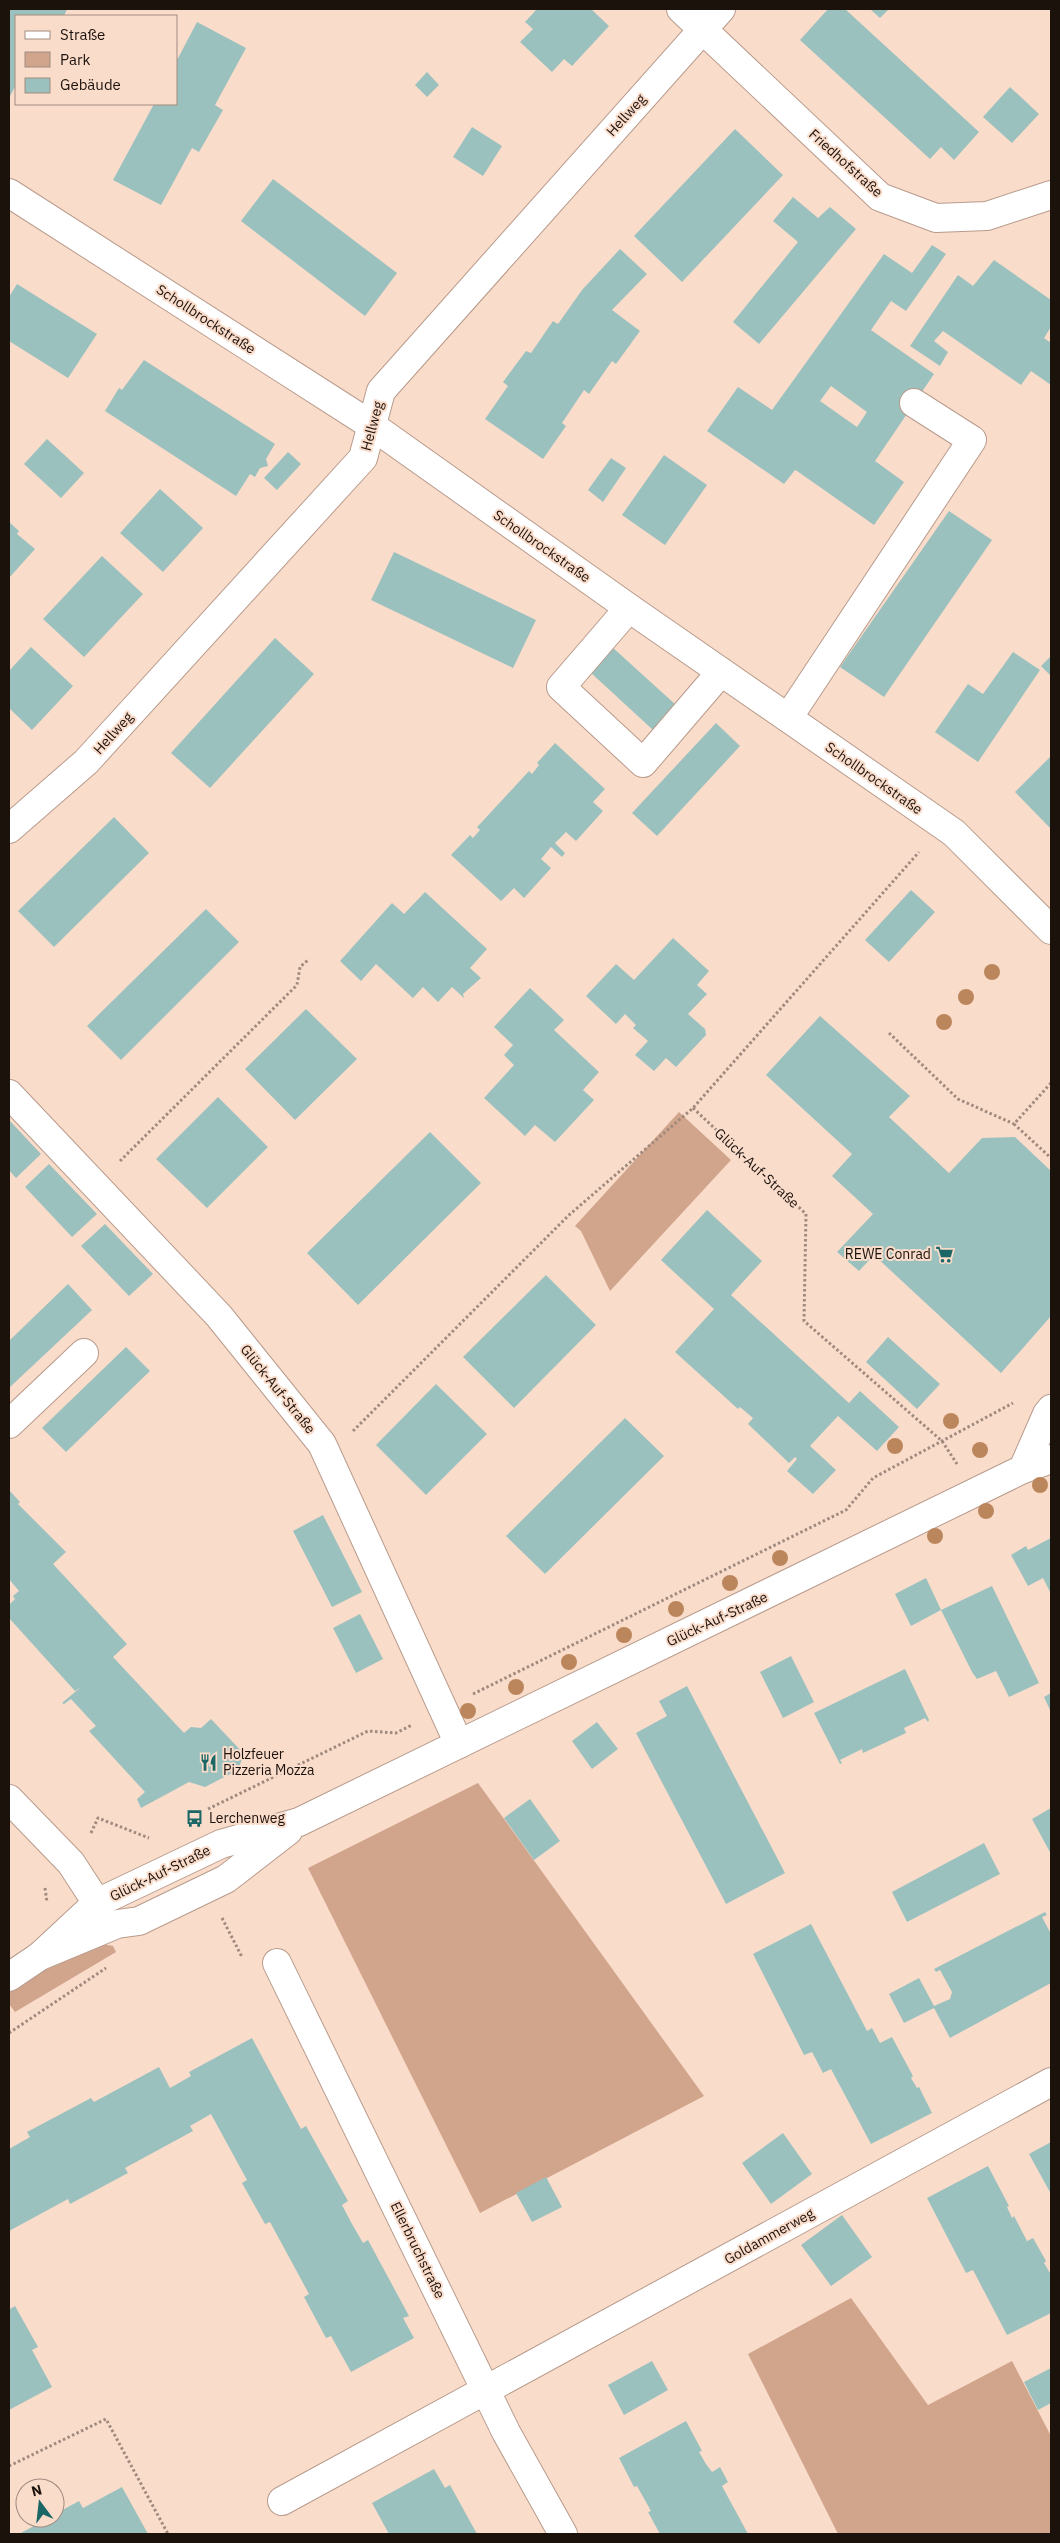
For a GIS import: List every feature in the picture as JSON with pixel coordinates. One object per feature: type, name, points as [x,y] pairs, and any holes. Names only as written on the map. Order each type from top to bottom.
[{"type":"street","name":"Friedhofstraße","points":[[681,9],[880,197],[936,218],[987,216],[1051,195]]},
{"type":"street","name":"Hellweg","points":[[9,829],[86,762],[363,458],[381,391],[720,9]]},
{"type":"street","name":"Schollbrockstraße","points":[[9,193],[371,425],[629,608],[954,833],[1051,930]]},
{"type":"street","points":[[788,718],[972,440],[914,403]]},
{"type":"street","points":[[629,608],[561,687],[643,763],[721,672]]},
{"type":"street","name":"Glück-Auf-Straße","points":[[9,1094],[219,1316],[322,1444],[458,1744]]},
{"type":"street","points":[[9,1424],[84,1353]]},
{"type":"street","points":[[1023,1469],[1046,1414],[1051,1409]]},
{"type":"street","name":"Glück-Auf-Straße","points":[[9,1977],[40,1956],[97,1903],[221,1844],[298,1822],[1023,1469],[1051,1459]]},
{"type":"street","points":[[9,1799],[71,1864],[97,1903]]},
{"type":"street","name":"Glück-Auf-Straße","points":[[40,1956],[117,1924],[140,1921],[226,1880],[298,1822]]},
{"type":"street","name":"Ellerbruchstraße","points":[[277,1963],[506,2432],[563,2534]]},
{"type":"street","name":"Goldammerweg","points":[[282,2501],[1051,2082]]},
{"type":"path","points":[[327,1456],[569,1215],[693,1108],[944,826]]},
{"type":"path","points":[[96,1184],[297,985],[300,967],[308,960]]},
{"type":"path","points":[[889,1033],[958,1099],[1014,1124],[1051,1158]]},
{"type":"path","points":[[1014,1124],[1051,1083]]},
{"type":"path","name":"Glück-Auf-Straße","points":[[693,1108],[806,1214],[804,1321],[942,1441],[975,1493]]},
{"type":"path","points":[[201,1813],[368,1731],[396,1733],[846,1510],[873,1478],[1019,1400]]},
{"type":"path","points":[[47,1905],[45,1885],[71,1864],[82,1852],[98,1818],[148,1839],[157,1834]]},
{"type":"path","points":[[9,2033],[113,1964]]},
{"type":"path","points":[[9,2466],[106,2419],[168,2534]]},
{"type":"green space","points":[[679,1112],[731,1160],[610,1291],[581,1231],[575,1226]]},
{"type":"green space","points":[[478,1783],[704,2096],[480,2213],[308,1868]]},
{"type":"green space","points":[[97,1943],[113,1946],[116,1952],[15,2012],[9,2004],[9,1993],[48,1967]]},
{"type":"green space","points":[[851,2298],[928,2405],[1012,2361],[1051,2436],[1051,2534],[838,2534],[748,2354]]},
{"type":"building","points":[[9,9],[67,9],[64,15],[15,15],[15,87],[9,98]]},
{"type":"building","points":[[537,9],[591,9],[609,26],[572,66],[564,59],[552,72],[520,42],[533,29],[525,22]]},
{"type":"building","points":[[828,9],[845,9],[979,132],[954,160],[941,147],[930,159],[800,40]]},
{"type":"building","points":[[870,9],[889,9],[880,18]]},
{"type":"building","points":[[197,22],[246,48],[215,105],[223,110],[199,152],[192,148],[161,205],[113,180],[153,105],[178,105],[178,58]]},
{"type":"building","points":[[427,72],[439,85],[427,97],[415,85]]},
{"type":"building","points":[[1010,87],[1039,114],[1012,143],[983,117]]},
{"type":"building","points":[[472,127],[502,146],[483,176],[453,157]]},
{"type":"building","points":[[735,129],[783,175],[682,282],[634,236]]},
{"type":"building","points":[[273,179],[397,273],[365,316],[241,221]]},
{"type":"building","points":[[793,197],[818,218],[830,207],[856,229],[759,344],[733,322],[798,242],[773,221]]},
{"type":"building","points":[[932,245],[946,254],[906,311],[891,301],[871,330],[934,374],[875,461],[904,482],[874,525],[797,471],[795,470],[784,484],[707,431],[738,387],[772,410],[884,254],[912,273]],"holes":[[[831,386],[867,412],[857,427],[820,401]]]},
{"type":"building","points":[[620,249],[647,274],[612,310],[640,331],[616,364],[612,361],[589,394],[584,390],[562,423],[566,426],[543,459],[485,419],[508,386],[503,382],[526,351],[531,353],[553,321],[558,324],[582,290]]},
{"type":"building","points":[[994,260],[1051,300],[1051,327],[1044,338],[1051,343],[1051,385],[1031,371],[1021,385],[943,331],[934,341],[948,352],[940,366],[910,346],[958,275],[973,286]]},
{"type":"building","points":[[17,284],[97,334],[68,378],[9,341],[9,297]]},
{"type":"building","points":[[144,360],[275,444],[266,459],[268,466],[260,468],[255,477],[250,474],[236,496],[105,411],[119,388],[122,390]]},
{"type":"building","points":[[47,439],[84,473],[61,498],[24,464]]},
{"type":"building","points":[[288,452],[301,464],[277,490],[264,478]]},
{"type":"building","points":[[664,455],[707,485],[665,545],[622,515]]},
{"type":"building","points":[[611,458],[626,468],[603,502],[588,490]]},
{"type":"building","points":[[160,489],[203,528],[163,572],[120,533]]},
{"type":"building","points":[[949,511],[992,540],[884,697],[840,667]]},
{"type":"building","points":[[9,522],[19,531],[17,534],[35,549],[9,578]]},
{"type":"building","points":[[394,552],[536,620],[513,668],[371,600]]},
{"type":"building","points":[[102,556],[143,594],[84,657],[43,619]]},
{"type":"building","points":[[275,638],[314,674],[210,788],[171,753]]},
{"type":"building","points":[[611,646],[676,705],[653,730],[589,671]]},
{"type":"building","points":[[31,647],[73,686],[32,730],[9,708],[9,671]]},
{"type":"building","points":[[1013,652],[1040,670],[978,762],[935,732],[968,684],[983,694]]},
{"type":"building","points":[[1051,656],[1051,676],[1041,666]]},
{"type":"building","points":[[716,723],[740,746],[657,836],[632,813]]},
{"type":"building","points":[[555,743],[605,789],[593,802],[603,811],[576,841],[566,832],[555,843],[565,853],[562,857],[551,847],[541,859],[551,868],[524,898],[514,888],[501,901],[451,855],[470,835],[473,838],[480,830],[477,827],[529,771],[532,774],[539,765],[537,763]]},
{"type":"building","points":[[1051,756],[1051,829],[1015,792]]},
{"type":"building","points":[[114,817],[149,853],[54,947],[18,911]]},
{"type":"building","points":[[911,890],[935,912],[889,962],[865,940]]},
{"type":"building","points":[[425,892],[487,949],[470,968],[481,978],[463,994],[464,998],[452,987],[438,1002],[423,987],[413,998],[376,964],[361,981],[340,961],[392,903],[404,914]]},
{"type":"building","points":[[206,909],[239,942],[121,1060],[87,1026]]},
{"type":"building","points":[[673,938],[709,971],[697,985],[707,994],[688,1014],[705,1029],[706,1035],[676,1067],[666,1058],[654,1071],[635,1055],[648,1041],[633,1028],[636,1025],[625,1014],[616,1024],[586,996],[616,964],[634,980]]},
{"type":"building","points":[[530,988],[564,1020],[554,1030],[599,1072],[583,1090],[594,1100],[555,1142],[535,1125],[525,1136],[484,1098],[514,1065],[504,1055],[513,1045],[494,1027]]},
{"type":"building","points":[[306,1009],[357,1059],[295,1120],[245,1069]]},
{"type":"building","points":[[820,1016],[910,1096],[889,1117],[949,1173],[982,1138],[1015,1137],[1051,1171],[1051,1316],[1001,1373],[874,1255],[859,1271],[837,1252],[873,1214],[832,1176],[852,1154],[766,1075]]},
{"type":"building","points":[[218,1097],[268,1147],[207,1208],[156,1159]]},
{"type":"building","points":[[9,1120],[41,1154],[16,1178],[9,1170]]},
{"type":"building","points":[[430,1132],[481,1183],[358,1305],[307,1253]]},
{"type":"building","points":[[49,1164],[97,1214],[72,1237],[25,1187]]},
{"type":"building","points":[[707,1210],[762,1261],[731,1295],[849,1403],[860,1391],[899,1427],[877,1451],[838,1416],[810,1446],[836,1470],[813,1494],[787,1471],[797,1459],[795,1457],[789,1463],[748,1424],[753,1418],[740,1407],[738,1409],[675,1352],[714,1309],[661,1260]]},
{"type":"building","points":[[105,1224],[153,1274],[129,1296],[81,1246]]},
{"type":"building","points":[[546,1275],[596,1325],[514,1408],[463,1357]]},
{"type":"building","points":[[68,1284],[92,1310],[9,1388],[9,1341]]},
{"type":"building","points":[[888,1337],[940,1384],[917,1409],[866,1362]]},
{"type":"building","points":[[126,1347],[150,1371],[66,1452],[42,1428]]},
{"type":"building","points":[[436,1384],[487,1434],[426,1495],[376,1445]]},
{"type":"building","points":[[625,1418],[664,1456],[545,1574],[506,1536]]},
{"type":"building","points":[[9,1490],[20,1502],[18,1504],[66,1552],[53,1564],[127,1644],[113,1657],[184,1733],[191,1727],[201,1728],[211,1719],[244,1754],[238,1770],[205,1787],[189,1782],[141,1808],[137,1799],[145,1792],[89,1731],[96,1726],[71,1699],[64,1704],[62,1703],[81,1687],[75,1691],[9,1618],[9,1605],[15,1599],[13,1596],[19,1591],[9,1579]]},
{"type":"building","points":[[323,1515],[362,1592],[332,1607],[293,1531]]},
{"type":"building","points":[[1051,1538],[1051,1594],[1043,1578],[1028,1586],[1011,1555],[1026,1546],[1028,1550]]},
{"type":"building","points":[[926,1578],[941,1610],[911,1626],[895,1594]]},
{"type":"building","points":[[992,1586],[1039,1683],[1009,1697],[996,1671],[977,1679],[941,1610]]},
{"type":"building","points":[[360,1614],[383,1659],[356,1673],[333,1628]]},
{"type":"building","points":[[791,1656],[814,1702],[783,1718],[760,1672]]},
{"type":"building","points":[[905,1669],[929,1720],[928,1722],[925,1718],[904,1728],[906,1733],[863,1753],[862,1749],[840,1760],[842,1763],[840,1764],[814,1713]]},
{"type":"building","points":[[687,1686],[785,1873],[726,1904],[636,1733],[667,1716],[659,1701]]},
{"type":"building","points":[[1051,1693],[1051,1712],[1044,1697]]},
{"type":"building","points":[[597,1722],[618,1749],[592,1769],[572,1741]]},
{"type":"building","points":[[530,1799],[560,1841],[534,1860],[504,1818]]},
{"type":"building","points":[[1051,1808],[1051,1854],[1032,1819]]},
{"type":"building","points":[[984,1843],[1000,1874],[907,1922],[892,1892]]},
{"type":"building","points":[[1045,1912],[1047,1915],[1042,1917],[1051,1934],[1051,1983],[950,2038],[934,2008],[904,2023],[889,1994],[919,1978],[934,2006],[950,1999],[952,1992],[940,1970],[936,1972],[934,1969]]},
{"type":"building","points":[[811,1924],[867,2031],[872,2028],[880,2043],[892,2037],[913,2076],[911,2078],[917,2088],[919,2087],[932,2113],[871,2144],[831,2069],[823,2073],[812,2052],[804,2055],[753,1954]]},
{"type":"building","points":[[252,2038],[301,2129],[306,2126],[348,2201],[342,2205],[352,2224],[363,2243],[368,2240],[409,2316],[403,2318],[414,2338],[351,2372],[331,2336],[326,2338],[304,2297],[309,2294],[270,2222],[265,2224],[242,2183],[247,2180],[211,2114],[190,2126],[193,2131],[125,2168],[128,2173],[70,2204],[68,2199],[9,2231],[9,2149],[30,2137],[27,2132],[91,2098],[94,2102],[159,2067],[170,2088],[191,2076],[189,2072]]},
{"type":"building","points":[[783,2133],[812,2174],[771,2204],[742,2163]]},
{"type":"building","points":[[1051,2142],[1051,2194],[1029,2154]]},
{"type":"building","points":[[988,2166],[1009,2206],[1007,2207],[1012,2218],[1014,2216],[1027,2241],[1014,2248],[1033,2238],[1046,2261],[1044,2263],[1051,2272],[1051,2313],[1007,2335],[973,2270],[966,2273],[927,2198]]},
{"type":"building","points":[[546,2177],[562,2207],[532,2222],[516,2193]]},
{"type":"building","points":[[842,2215],[872,2257],[831,2286],[801,2245]]},
{"type":"building","points":[[9,2306],[10,2309],[15,2306],[38,2347],[32,2350],[52,2387],[9,2410]]},
{"type":"building","points":[[652,2361],[668,2390],[624,2415],[608,2385]]},
{"type":"building","points":[[1051,2368],[1051,2403],[1038,2410],[1024,2382]]},
{"type":"building","points":[[686,2421],[702,2451],[699,2452],[706,2464],[712,2472],[720,2467],[728,2482],[722,2486],[748,2534],[660,2534],[648,2512],[651,2511],[637,2486],[634,2487],[619,2458]]},
{"type":"building","points":[[434,2469],[445,2488],[450,2485],[477,2534],[389,2534],[372,2503]]},
{"type":"building","points":[[122,2487],[148,2534],[19,2534],[30,2528],[65,2528],[65,2509],[79,2501],[83,2508]]},
{"type":"place","name":"REWE Conrad","points":[[945,1254]]},
{"type":"place","name":"Holzfeuer Pizzeria Mozza","points":[[209,1762]]},
{"type":"place","name":"Lerchenweg","points":[[195,1818]]}]
